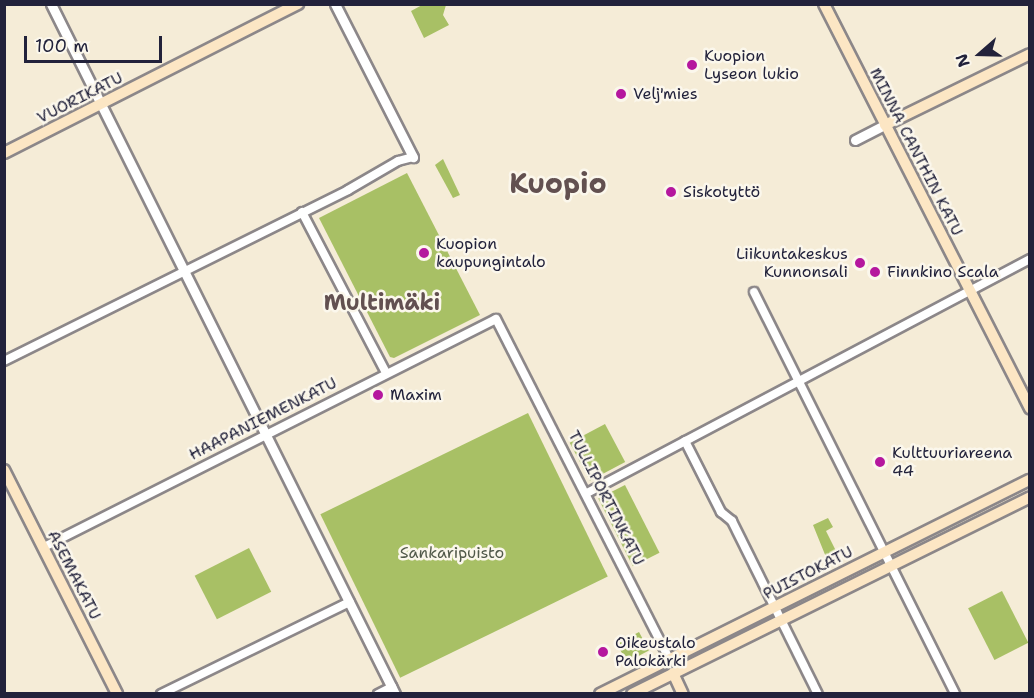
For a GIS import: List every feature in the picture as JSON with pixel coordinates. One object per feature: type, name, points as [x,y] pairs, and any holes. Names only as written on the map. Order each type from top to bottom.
[{"type":"main road","name":"VUORIKATU","points":[[4,153],[298,4]]},
{"type":"main road","name":"MINNA CANTHIN KATU","points":[[824,4],[1029,409]]},
{"type":"main road","points":[[885,125],[1029,54]]},
{"type":"main road","name":"ASEMAKATU","points":[[4,470],[117,693]]},
{"type":"main road","name":"PUISTOKATU","points":[[600,693],[1029,480]]},
{"type":"main road","name":"PUISTOKATU","points":[[632,693],[782,622],[1029,497]]},
{"type":"main road","name":"TULLIPORTINKATU","points":[[673,673],[684,693]]},
{"type":"street","points":[[51,4],[393,690],[378,693]]},
{"type":"street","points":[[4,361],[348,190],[398,161],[413,158],[335,4]]},
{"type":"street","points":[[855,140],[885,125]]},
{"type":"street","points":[[302,212],[386,373]]},
{"type":"street","points":[[586,493],[1029,259]]},
{"type":"street","points":[[754,292],[955,693]]},
{"type":"street","name":"HAAPANIEMENKATU","points":[[44,547],[496,319]]},
{"type":"street","name":"TULLIPORTINKATU","points":[[496,319],[586,493],[669,659],[673,673]]},
{"type":"street","points":[[685,441],[775,607],[818,693]]},
{"type":"street","points":[[161,693],[350,602]]},
{"type":"green space","points":[[424,4],[446,5],[443,15],[449,25],[424,38],[411,11]]},
{"type":"green space","points":[[443,159],[460,195],[453,198],[435,165]]},
{"type":"green space","points":[[407,173],[480,315],[394,358],[390,357],[319,218]]},
{"type":"green space","name":"Sankaripuisto","points":[[528,413],[608,577],[400,678],[320,514]]},
{"type":"green space","points":[[605,424],[625,462],[590,481],[570,443]]},
{"type":"green space","points":[[625,485],[660,553],[633,566],[598,499]]},
{"type":"green space","points":[[828,518],[833,527],[826,531],[839,557],[828,562],[813,525]]},
{"type":"green space","points":[[249,548],[271,592],[217,619],[195,576]]},
{"type":"green space","points":[[1002,591],[1028,643],[994,660],[968,608]]},
{"type":"green space","points":[[639,632],[649,651],[627,662],[617,644]]},
{"type":"place","name":"Kuopion Lyseon lukio","points":[[692,65]]},
{"type":"place","name":"Velj'mies","points":[[621,94]]},
{"type":"place","name":"Siskotyttö","points":[[671,192]]},
{"type":"place","name":"Kuopion kaupungintalo","points":[[424,253]]},
{"type":"place","name":"Liikuntakeskus Kunnonsali","points":[[860,263]]},
{"type":"place","name":"Finnkino Scala","points":[[875,272]]},
{"type":"place","name":"Maxim","points":[[378,395]]},
{"type":"place","name":"Kulttuuriareena 44","points":[[880,462]]},
{"type":"place","name":"Oikeustalo Palokärki","points":[[603,652]]},
{"type":"district","name":"Kuopio","points":[[558,183]]},
{"type":"district","name":"Multimäki","points":[[382,303]]}]
